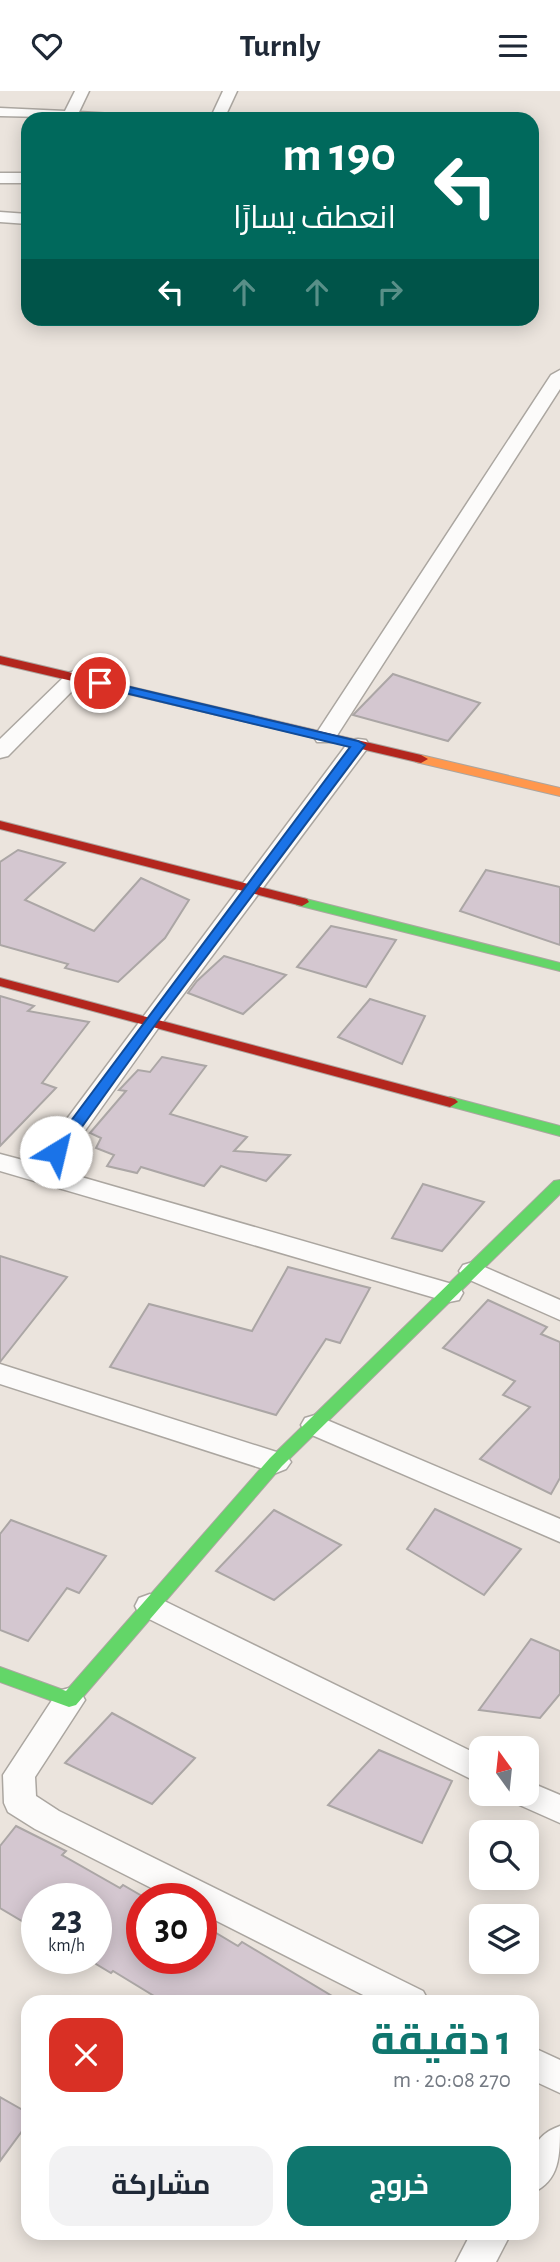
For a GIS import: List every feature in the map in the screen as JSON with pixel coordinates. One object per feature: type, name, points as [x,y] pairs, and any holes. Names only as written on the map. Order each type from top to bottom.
[{"type":"street","points":[[72,112],[82,91]]},
{"type":"street","points":[[220,112],[229,91]]},
{"type":"street","points":[[0,111],[21,113]]},
{"type":"street","points":[[0,178],[21,179]]},
{"type":"street","points":[[0,230],[15,218]]},
{"type":"street","points":[[325,737],[560,375]]},
{"type":"street","points":[[0,660],[560,792]]},
{"type":"street","points":[[0,751],[75,677]]},
{"type":"street","points":[[40,1174],[150,1022],[358,745]]},
{"type":"street","points":[[0,825],[560,967]]},
{"type":"street","points":[[0,982],[560,1131]]},
{"type":"street","points":[[0,1162],[449,1293]]},
{"type":"street","points":[[397,1995],[47,1820],[20,1803],[19,1775],[69,1700],[276,1462],[560,1185]]},
{"type":"street","points":[[473,1271],[560,1311]]},
{"type":"street","points":[[0,1374],[276,1462]]},
{"type":"street","points":[[315,1425],[560,1531]]},
{"type":"street","points":[[150,1606],[469,1765]]},
{"type":"street","points":[[0,1674],[69,1700]]},
{"type":"street","points":[[539,1800],[560,1810]]},
{"type":"street","points":[[539,2066],[560,2077]]},
{"type":"street","points":[[539,2168],[560,2142]]},
{"type":"street","points":[[475,2262],[488,2240]]},
{"type":"building","points":[[393,674],[480,703],[448,741],[353,715]]},
{"type":"building","points":[[18,850],[65,863],[25,900],[94,931],[141,878],[189,900],[165,938],[118,982],[65,968],[68,964],[0,945],[0,862]]},
{"type":"building","points":[[486,870],[560,887],[560,945],[460,911]]},
{"type":"building","points":[[331,926],[396,940],[366,987],[297,967]]},
{"type":"building","points":[[224,956],[286,975],[243,1014],[188,993]]},
{"type":"building","points":[[0,996],[34,1006],[28,1011],[89,1022],[42,1083],[56,1088],[0,1146]]},
{"type":"building","points":[[370,999],[425,1016],[402,1064],[338,1037]]},
{"type":"building","points":[[162,1057],[206,1066],[170,1114],[247,1137],[234,1151],[290,1155],[266,1181],[221,1166],[204,1186],[141,1167],[137,1173],[107,1166],[114,1155],[96,1148],[101,1138],[90,1133],[126,1091],[119,1090],[138,1070],[150,1072]]},
{"type":"building","points":[[423,1184],[484,1202],[442,1251],[392,1238]]},
{"type":"building","points":[[0,1256],[67,1277],[0,1362]]},
{"type":"building","points":[[288,1267],[370,1288],[340,1343],[326,1339],[276,1415],[110,1367],[149,1304],[252,1331]]},
{"type":"building","points":[[488,1300],[547,1327],[541,1334],[560,1342],[560,1478],[551,1494],[480,1459],[530,1407],[503,1395],[515,1381],[443,1348]]},
{"type":"building","points":[[435,1509],[521,1549],[484,1595],[407,1549]]},
{"type":"building","points":[[274,1510],[341,1545],[274,1600],[216,1571]]},
{"type":"building","points":[[11,1520],[106,1556],[79,1593],[67,1588],[28,1641],[0,1630],[0,1534]]},
{"type":"building","points":[[531,1639],[560,1651],[560,1694],[540,1718],[479,1710]]},
{"type":"building","points":[[112,1713],[195,1758],[152,1804],[65,1763]]},
{"type":"building","points":[[379,1750],[452,1781],[422,1843],[328,1805]]},
{"type":"building","points":[[16,1826],[66,1851],[62,1855],[111,1883],[21,1883],[21,1920],[0,1908],[0,1846]]},
{"type":"building","points":[[112,1883],[120,1888],[123,1885],[126,1887],[126,1974],[217,1974],[217,1934],[238,1946],[242,1942],[330,1995],[152,1995],[113,1971]]},
{"type":"building","points":[[0,2097],[21,2109],[21,2132],[0,2161]]},
{"type":"traffic: fast","points":[[302,902],[560,967]]},
{"type":"traffic: fast","points":[[450,1102],[560,1131]]},
{"type":"traffic: fast","points":[[0,1674],[69,1700],[276,1462],[560,1185]]},
{"type":"traffic: slow","points":[[421,759],[560,792]]},
{"type":"traffic: jam","points":[[0,660],[421,759]]},
{"type":"traffic: jam","points":[[0,825],[302,902]]},
{"type":"traffic: jam","points":[[0,982],[450,1102]]},
{"type":"route","points":[[56,1152],[358,745],[100,683]]}]
